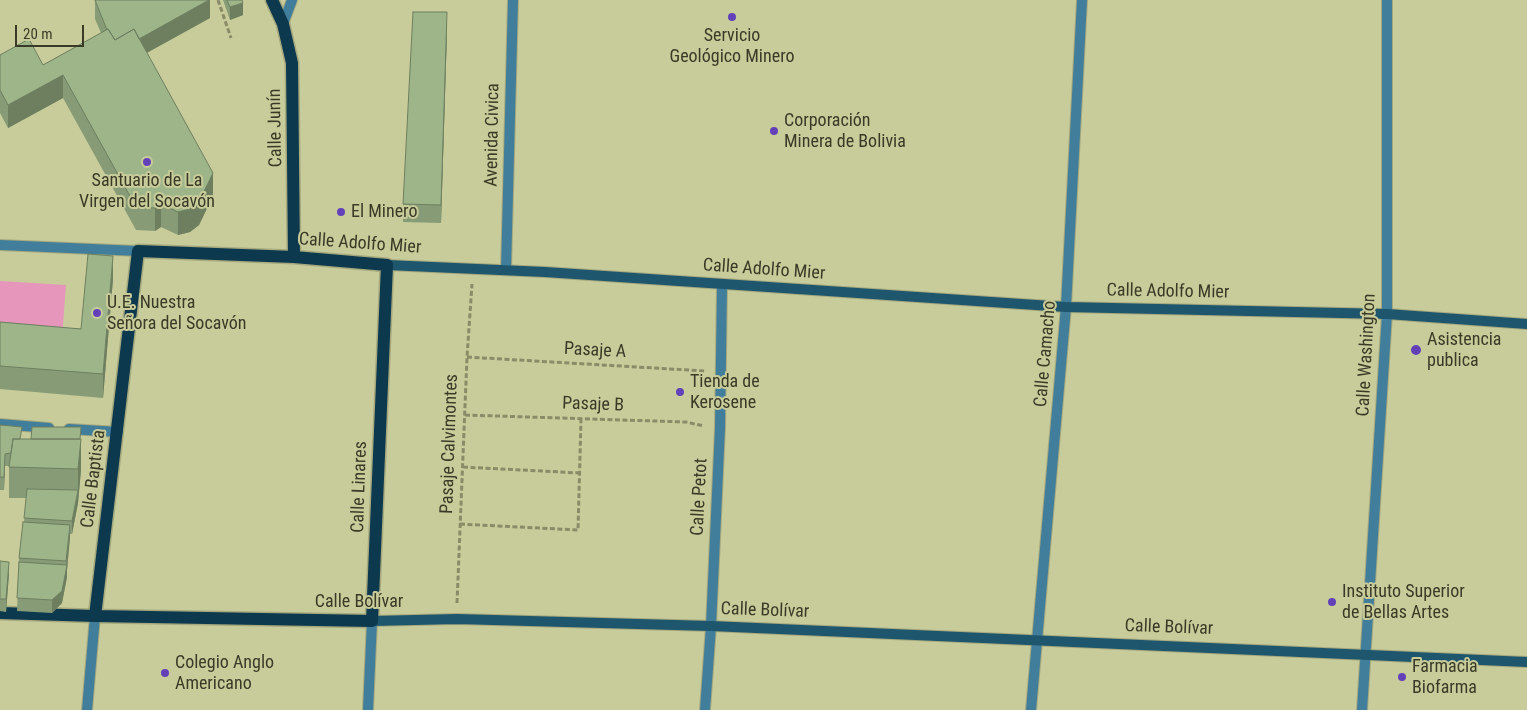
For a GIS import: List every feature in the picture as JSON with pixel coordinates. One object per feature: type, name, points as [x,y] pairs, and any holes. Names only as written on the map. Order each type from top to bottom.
[{"type":"main road","points":[[272,0],[283,24]]},
{"type":"main road","name":"Calle Junín","points":[[283,24],[292,63],[294,257]]},
{"type":"main road","name":"Calle Adolfo Mier","points":[[138,252],[294,257],[387,265],[506,270],[1066,307],[1387,314],[1527,324]]},
{"type":"main road","name":"Calle Baptista","points":[[95,616],[138,252]]},
{"type":"main road","name":"Calle Linares","points":[[372,620],[387,265]]},
{"type":"main road","name":"Calle Bolívar","points":[[0,613],[711,626],[1527,662]]},
{"type":"street","points":[[283,24],[292,0]]},
{"type":"street","name":"Avenida Civica","points":[[506,270],[513,0]]},
{"type":"street","name":"Calle Camacho","points":[[1031,710],[1066,307],[1082,0]]},
{"type":"street","name":"Calle Washington","points":[[1362,710],[1387,314],[1387,0]]},
{"type":"street","name":"Calle Adolfo Mier","points":[[0,246],[138,252]]},
{"type":"street","name":"Calle Petot","points":[[705,710],[711,626],[720,428],[722,285]]},
{"type":"street","points":[[0,424],[118,432]]},
{"type":"street","name":"Calle Baptista","points":[[87,710],[95,616]]},
{"type":"street","name":"Calle Linares","points":[[368,710],[372,620]]},
{"type":"path","points":[[218,0],[231,38]]},
{"type":"path","name":"Pasaje Calvimontes","points":[[457,620],[467,357],[473,269]]},
{"type":"path","name":"Pasaje A","points":[[467,357],[720,371]]},
{"type":"path","name":"Pasaje B","points":[[465,415],[686,422],[720,428]]},
{"type":"path","points":[[460,524],[578,530],[581,419]]},
{"type":"path","points":[[463,467],[580,473]]},
{"type":"shaded area","points":[[0,281],[66,285],[62,338],[0,333]]},
{"type":"building","points":[[95,0],[209,0],[139,39],[134,29],[115,40],[107,30]]},
{"type":"building","points":[[227,0],[242,0],[243,3],[230,7]]},
{"type":"building","points":[[413,12],[447,12],[441,205],[403,204]]},
{"type":"building","name":"Santuario de La Virgen del Socavón","points":[[108,29],[115,40],[134,29],[213,173],[199,202],[190,209],[178,212],[161,204],[155,208],[136,207],[63,75],[8,105],[0,90],[0,55],[29,39],[43,65]]},
{"type":"building","points":[[88,254],[113,256],[103,374],[0,366],[0,322],[81,329]]},
{"type":"building","points":[[0,425],[22,427],[20,439],[13,439],[11,453],[5,454],[4,477],[0,477]]},
{"type":"building","points":[[32,427],[81,427],[80,439],[31,439]]},
{"type":"building","points":[[13,439],[81,439],[78,469],[9,467]]},
{"type":"building","points":[[27,489],[78,490],[72,521],[24,518]]},
{"type":"building","points":[[23,522],[70,525],[66,561],[19,558]]},
{"type":"building","points":[[0,561],[9,562],[6,599],[0,599]]},
{"type":"building","points":[[19,562],[67,565],[62,591],[52,600],[17,598]]},
{"type":"place","name":"Servicio Geológico Minero","points":[[732,17]]},
{"type":"place","name":"Corporación Minera de Bolivia","points":[[774,131]]},
{"type":"place","name":"Santuario de La Virgen del Socavón","points":[[147,162]]},
{"type":"place","name":"El Minero","points":[[341,212]]},
{"type":"place","name":"U.E. Nuestra Señora del Socavón","points":[[97,313]]},
{"type":"place","name":"Asistencia publica","points":[[1416,350]]},
{"type":"place","name":"Tienda de Kerosene","points":[[680,392]]},
{"type":"place","name":"Instituto Superior de Bellas Artes","points":[[1332,602]]},
{"type":"place","name":"Colegio Anglo Americano","points":[[165,673]]},
{"type":"place","name":"Farmacia Biofarma","points":[[1402,677]]}]
